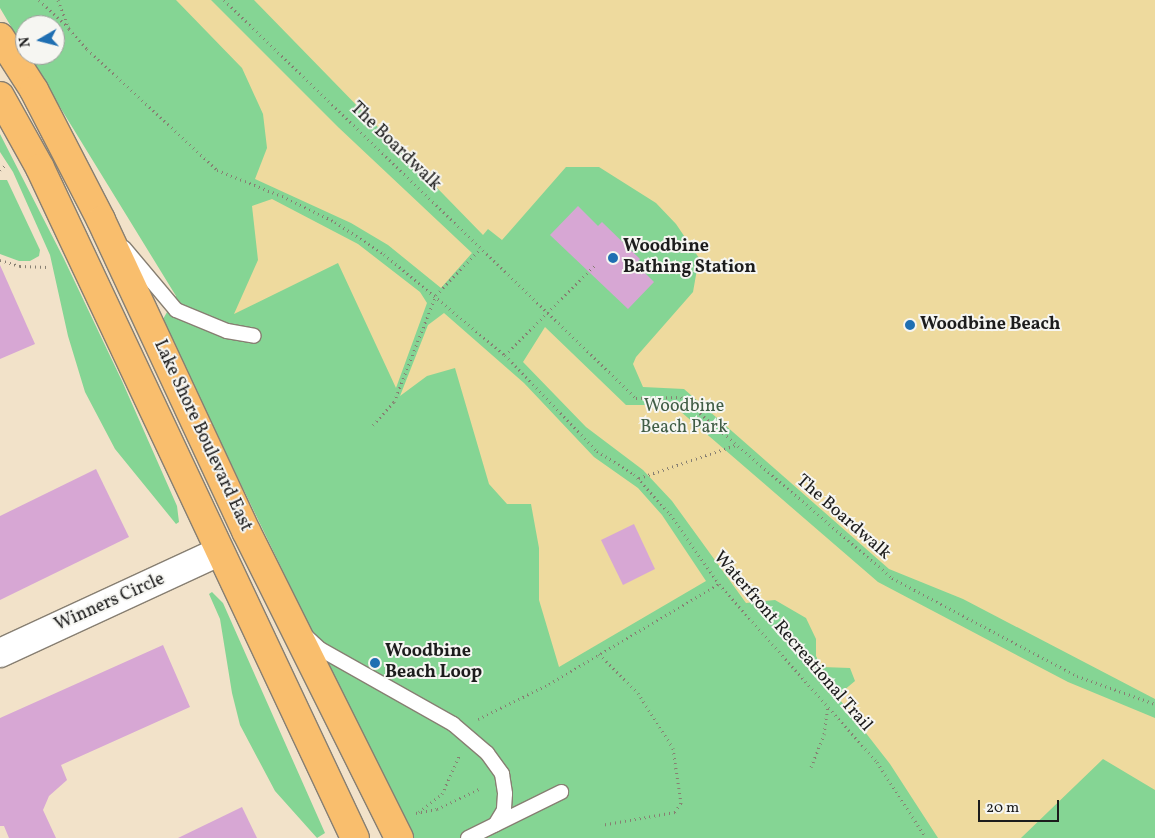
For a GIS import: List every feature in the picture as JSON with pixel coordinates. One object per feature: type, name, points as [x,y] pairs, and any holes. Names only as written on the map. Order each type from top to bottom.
[{"type":"highway","name":"Lake Shore Boulevard East","points":[[0,37],[34,90],[101,220],[292,624],[399,838]]},
{"type":"highway","name":"Lake Shore Boulevard East","points":[[0,96],[40,168],[355,838]]},
{"type":"street","name":"Winners Circle","points":[[0,653],[219,552]]},
{"type":"lane","points":[[101,220],[176,310],[227,331],[254,336]]},
{"type":"lane","points":[[292,624],[320,649],[453,724],[487,752],[502,774],[505,794],[504,810],[495,825]]},
{"type":"lane","points":[[468,838],[561,792]]},
{"type":"path","points":[[39,0],[69,29]]},
{"type":"path","name":"Waterfront Recreational Trail","points":[[58,0],[69,29],[146,106],[217,170],[282,196],[335,222],[384,254],[436,295],[505,355],[598,451],[638,478],[670,514],[719,584],[877,762],[926,838]]},
{"type":"path","name":"The Boardwalk","points":[[224,0],[481,248],[546,314],[636,398],[681,397],[892,578],[1077,676],[1155,704]]},
{"type":"path","points":[[0,170],[4,166]]},
{"type":"path","points":[[373,424],[394,402],[436,295],[481,248]]},
{"type":"path","points":[[0,260],[20,266],[48,267]]},
{"type":"path","points":[[505,355],[595,265]]},
{"type":"path","points":[[638,478],[736,445]]},
{"type":"path","points":[[476,720],[511,704],[719,584]]},
{"type":"path","points":[[599,654],[638,693],[673,748],[681,803],[674,812],[601,825]]},
{"type":"path","points":[[810,767],[824,734],[828,705]]},
{"type":"path","points":[[417,813],[433,804],[442,794],[459,756]]},
{"type":"path","points":[[412,812],[417,813],[436,809],[481,788]]},
{"type":"green space","name":"Woodbine Beach Park","points":[[0,0],[1155,0],[1155,838],[412,838],[162,321],[176,296],[34,65],[65,65],[65,15],[15,15],[15,33],[0,8]]},
{"type":"green space","points":[[0,134],[64,259],[122,381],[177,506],[179,522],[176,524],[115,449],[85,392],[68,336],[50,255],[13,172],[0,152]]},
{"type":"green space","points":[[0,180],[7,180],[40,250],[39,256],[30,261],[19,261],[0,254]]},
{"type":"green space","points":[[212,592],[223,603],[325,833],[317,838],[275,791],[240,725],[232,693],[220,619],[209,594]]},
{"type":"sand","points":[[176,0],[211,0],[338,127],[472,253],[441,288],[388,245],[351,223],[255,179],[267,148],[263,114],[242,68]]},
{"type":"sand","name":"Woodbine Beach","points":[[254,0],[1155,0],[1155,699],[963,599],[889,569],[684,389],[643,387],[633,364],[636,357],[693,292],[699,258],[676,224],[656,203],[599,167],[566,167],[502,240],[488,229],[483,235]]},
{"type":"sand","points":[[272,199],[358,244],[420,292],[427,303],[396,388],[338,263],[234,314],[258,260],[252,206]]},
{"type":"sand","points":[[444,313],[524,383],[594,457],[638,488],[662,515],[706,581],[559,667],[539,600],[539,548],[531,504],[507,504],[489,484],[455,368],[427,376],[400,396],[428,325]]},
{"type":"sand","points":[[545,327],[626,405],[673,405],[878,582],[1068,682],[1155,718],[1155,790],[1103,759],[1021,838],[938,838],[890,764],[837,696],[855,681],[850,668],[822,667],[816,656],[816,639],[806,618],[775,600],[746,603],[672,501],[643,470],[586,427],[523,362]]},
{"type":"building","name":"Woodbine Bathing Station","points":[[578,206],[598,226],[602,222],[640,259],[636,264],[654,282],[628,309],[550,235]]},
{"type":"building","points":[[0,265],[35,344],[0,359]]},
{"type":"building","points":[[96,469],[129,537],[0,600],[0,516]]},
{"type":"building","points":[[634,524],[655,569],[623,585],[601,540]]},
{"type":"building","points":[[163,645],[190,707],[61,765],[67,780],[49,796],[43,810],[56,838],[9,838],[4,826],[0,826],[0,718]]},
{"type":"building","points":[[242,807],[257,838],[178,838]]},
{"type":"place","name":"Woodbine Bathing Station","points":[[613,258]]},
{"type":"place","name":"Woodbine Beach","points":[[910,325]]},
{"type":"place","name":"Woodbine Beach Loop","points":[[375,663]]}]
